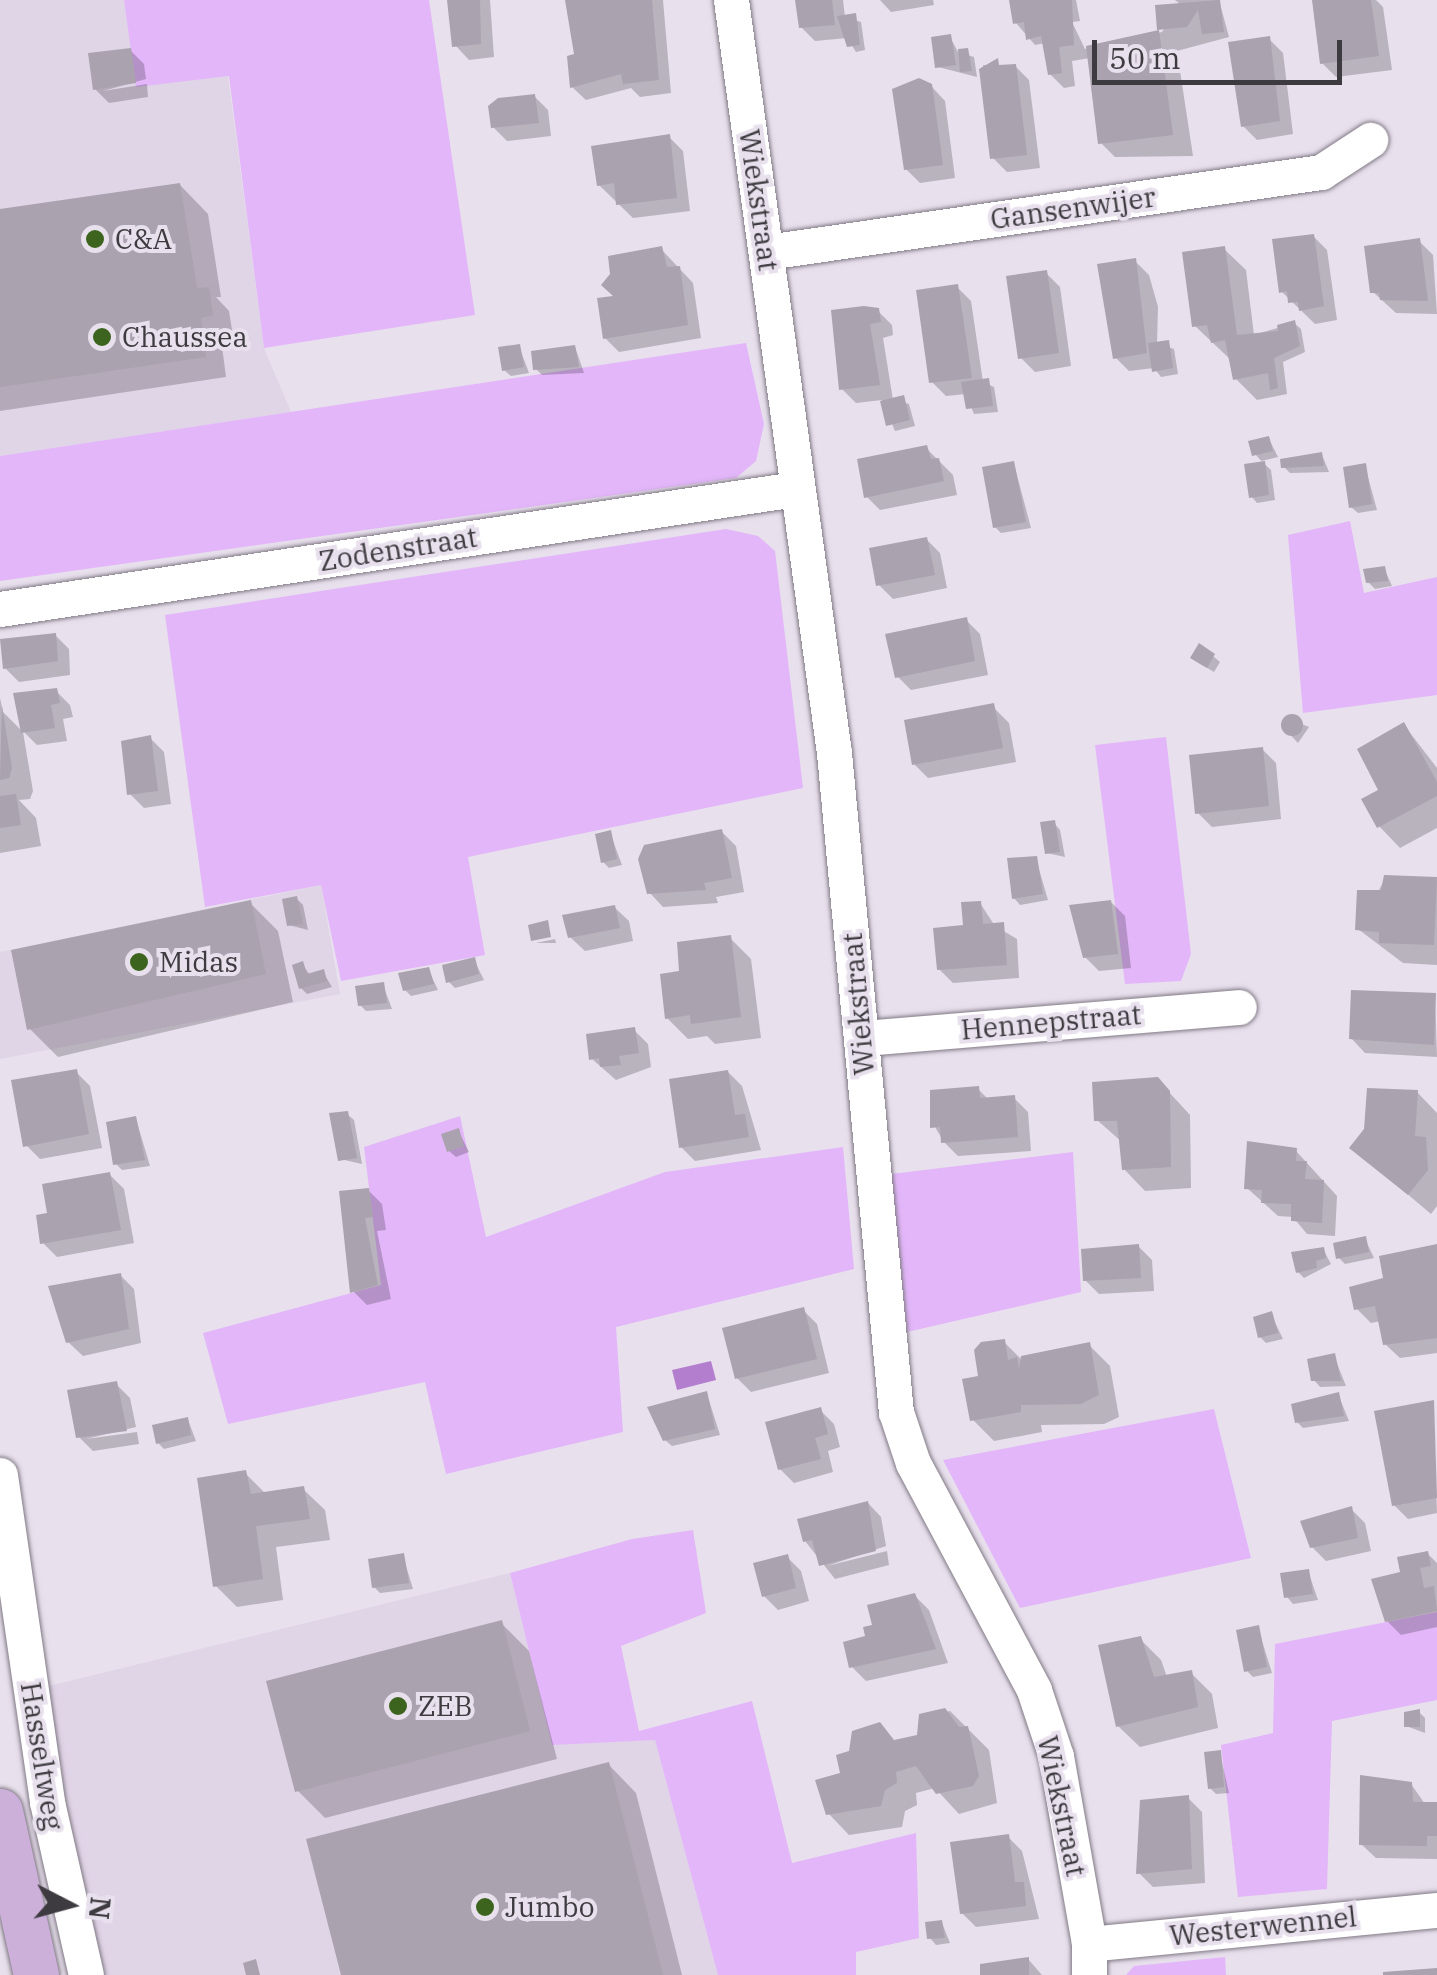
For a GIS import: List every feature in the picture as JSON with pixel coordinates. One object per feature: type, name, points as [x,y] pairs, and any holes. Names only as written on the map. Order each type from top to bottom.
[{"type":"main road","name":"Hasseltweg","points":[[0,1810],[36,1975]]},
{"type":"street","name":"Wiekstraat","points":[[731,0],[834,753],[896,1412],[913,1463],[1034,1690],[1056,1756],[1089,1959]]},
{"type":"street","name":"Gansenwijer","points":[[767,252],[1321,172],[1370,140]]},
{"type":"street","name":"Zodenstraat","points":[[0,609],[795,489]]},
{"type":"street","name":"Hennepstraat","points":[[863,1038],[1239,1007]]},
{"type":"street","name":"Hasseltweg","points":[[0,1475],[47,1802],[86,1975]]},
{"type":"street","name":"Westerwennel","points":[[1089,1959],[1437,1910]]},
{"type":"shaded area","points":[[0,0],[124,0],[137,86],[228,76],[264,348],[291,412],[0,456]]},
{"type":"shaded area","points":[[124,0],[429,0],[475,315],[264,348],[229,76],[136,87]]},
{"type":"shaded area","points":[[746,343],[764,424],[756,461],[736,478],[0,581],[0,456]]},
{"type":"shaded area","points":[[1350,521],[1364,593],[1437,577],[1437,695],[1303,713],[1288,535]]},
{"type":"shaded area","points":[[726,529],[758,536],[775,551],[803,788],[468,857],[485,955],[341,981],[321,885],[205,907],[165,615]]},
{"type":"shaded area","points":[[1166,737],[1191,954],[1181,981],[1125,984],[1095,745]]},
{"type":"shaded area","points":[[321,885],[340,994],[0,1059],[0,952]]},
{"type":"shaded area","points":[[460,1116],[486,1237],[665,1172],[843,1147],[854,1269],[616,1327],[623,1432],[446,1474],[425,1382],[228,1424],[203,1333],[381,1285],[364,1147]]},
{"type":"shaded area","points":[[1073,1152],[1081,1292],[907,1332],[891,1174]]},
{"type":"shaded area","points":[[711,1361],[716,1380],[677,1390],[672,1370]]},
{"type":"shaded area","points":[[1214,1409],[1251,1558],[1020,1608],[943,1460]]},
{"type":"shaded area","points":[[693,1530],[706,1613],[621,1646],[639,1731],[752,1701],[792,1863],[916,1833],[919,1938],[856,1952],[856,1975],[718,1975],[655,1740],[552,1745],[510,1573],[632,1539]]},
{"type":"shaded area","points":[[510,1573],[552,1744],[655,1740],[718,1975],[104,1975],[41,1688]]},
{"type":"shaded area","points":[[1437,1612],[1437,1700],[1332,1721],[1327,1889],[1238,1897],[1221,1745],[1273,1733],[1275,1644]]},
{"type":"shaded area","points":[[1225,1957],[1226,1975],[1126,1975],[1134,1966]]},
{"type":"building","points":[[447,0],[480,0],[481,44],[452,47]]},
{"type":"building","points":[[565,0],[652,0],[659,80],[623,84],[621,74],[570,88],[567,56],[574,54]]},
{"type":"building","points":[[795,0],[832,0],[835,25],[799,28]]},
{"type":"building","points":[[1009,0],[1072,0],[1074,45],[1059,47],[1062,73],[1048,75],[1041,36],[1026,40],[1024,22],[1013,24]]},
{"type":"building","points":[[1220,0],[1224,32],[1202,34],[1198,10],[1187,27],[1157,30],[1155,5]]},
{"type":"building","points":[[1312,0],[1371,0],[1379,56],[1320,64]]},
{"type":"building","points":[[856,13],[860,45],[847,47],[837,16]]},
{"type":"building","points":[[1159,30],[1173,135],[1098,144],[1086,46]]},
{"type":"building","points":[[951,34],[956,65],[935,68],[931,37]]},
{"type":"building","points":[[1270,36],[1280,121],[1241,127],[1228,42]]},
{"type":"building","points":[[131,48],[136,83],[93,90],[88,53]]},
{"type":"building","points":[[968,48],[972,71],[960,72],[958,49]]},
{"type":"building","points":[[998,58],[999,65],[1016,64],[1027,155],[990,159],[979,69]]},
{"type":"building","points":[[919,78],[932,84],[943,165],[904,170],[892,89]]},
{"type":"building","points":[[535,94],[539,123],[491,128],[488,106],[498,98]]},
{"type":"building","points":[[670,134],[677,198],[616,205],[614,183],[597,186],[591,146]]},
{"type":"building","points":[[180,183],[197,288],[209,287],[213,315],[201,318],[206,357],[0,387],[0,209]]},
{"type":"building","points":[[1314,234],[1324,306],[1299,311],[1298,302],[1288,303],[1287,291],[1279,293],[1272,239]]},
{"type":"building","points":[[1420,238],[1428,301],[1380,300],[1379,293],[1370,293],[1364,246]]},
{"type":"building","points":[[662,246],[667,267],[680,266],[688,325],[603,339],[597,298],[613,296],[601,285],[610,274],[608,256]]},
{"type":"building","points":[[1225,246],[1237,335],[1278,331],[1277,325],[1295,320],[1300,346],[1274,358],[1278,388],[1270,390],[1268,373],[1233,380],[1225,340],[1211,343],[1207,325],[1192,327],[1182,252]]},
{"type":"building","points":[[1136,258],[1147,353],[1113,359],[1097,264]]},
{"type":"building","points":[[1047,270],[1059,353],[1018,359],[1006,276]]},
{"type":"building","points":[[958,284],[972,378],[929,383],[916,290]]},
{"type":"building","points":[[879,308],[881,322],[870,324],[880,385],[839,390],[831,310]]},
{"type":"building","points":[[1169,340],[1173,368],[1152,372],[1148,343]]},
{"type":"building","points":[[520,344],[524,367],[502,371],[498,347]]},
{"type":"building","points":[[575,345],[579,367],[533,370],[531,351]]},
{"type":"building","points":[[989,378],[993,406],[966,409],[961,382]]},
{"type":"building","points":[[904,395],[910,420],[886,426],[880,401]]},
{"type":"building","points":[[1269,436],[1273,451],[1252,456],[1248,441]]},
{"type":"building","points":[[927,445],[931,459],[939,458],[944,481],[864,498],[857,459]]},
{"type":"building","points":[[1322,452],[1324,466],[1281,468],[1280,459]]},
{"type":"building","points":[[1014,461],[1026,522],[993,528],[982,467]]},
{"type":"building","points":[[1265,461],[1269,495],[1249,498],[1244,464]]},
{"type":"building","points":[[1366,463],[1372,504],[1349,508],[1343,467]]},
{"type":"building","points":[[927,537],[935,575],[876,586],[869,548]]},
{"type":"building","points":[[1385,566],[1388,581],[1366,583],[1363,569]]},
{"type":"building","points":[[967,617],[975,661],[895,678],[885,634]]},
{"type":"building","points":[[56,633],[58,661],[3,669],[0,639]]},
{"type":"building","points":[[1199,643],[1215,654],[1207,668],[1190,658]]},
{"type":"building","points":[[57,688],[60,703],[51,705],[55,728],[21,733],[13,693]]},
{"type":"building","points":[[994,703],[1003,748],[912,765],[904,720]]},
{"type":"building","points":[[2,706],[12,768],[9,778],[0,780]]},
{"type":"building","points":[[1292,714],[1303,725],[1292,736],[1281,725]]},
{"type":"building","points":[[1404,722],[1437,782],[1437,796],[1377,828],[1361,799],[1378,790],[1357,749]]},
{"type":"building","points":[[151,735],[158,791],[127,795],[121,741]]},
{"type":"building","points":[[1263,747],[1269,806],[1195,814],[1189,755]]},
{"type":"building","points":[[16,794],[21,825],[0,828],[0,796]]},
{"type":"building","points":[[1055,820],[1060,852],[1045,854],[1040,822]]},
{"type":"building","points":[[722,829],[732,878],[704,883],[706,890],[647,894],[638,859],[644,845]]},
{"type":"building","points":[[611,830],[617,859],[601,863],[595,834]]},
{"type":"building","points":[[1037,856],[1043,894],[1012,899],[1007,858]]},
{"type":"building","points":[[1384,875],[1437,877],[1434,945],[1379,943],[1379,932],[1355,930],[1357,890],[1381,890]]},
{"type":"building","points":[[297,896],[303,924],[287,926],[282,899]]},
{"type":"building","name":"Midas","points":[[251,900],[266,974],[27,1030],[11,950]]},
{"type":"building","points":[[1111,900],[1118,954],[1083,958],[1069,905]]},
{"type":"building","points":[[981,901],[983,924],[1004,922],[1007,965],[937,970],[933,928],[963,925],[961,902]]},
{"type":"building","points":[[615,905],[620,928],[568,938],[562,915]]},
{"type":"building","points":[[548,920],[551,937],[531,941],[528,925]]},
{"type":"building","points":[[731,935],[741,1017],[691,1024],[690,1015],[665,1019],[660,974],[679,971],[677,942]]},
{"type":"building","points":[[475,957],[479,974],[446,983],[442,965]]},
{"type":"building","points":[[303,961],[307,974],[324,969],[327,981],[299,989],[292,965]]},
{"type":"building","points":[[429,967],[434,984],[403,991],[398,973]]},
{"type":"building","points":[[384,982],[387,1003],[358,1006],[355,986]]},
{"type":"building","points":[[1351,990],[1436,993],[1434,1045],[1349,1039]]},
{"type":"building","points":[[635,1027],[639,1053],[619,1056],[621,1065],[600,1067],[599,1058],[589,1060],[586,1034]]},
{"type":"building","points":[[77,1069],[89,1134],[23,1147],[11,1080]]},
{"type":"building","points":[[728,1070],[735,1115],[745,1114],[749,1137],[679,1148],[669,1079]]},
{"type":"building","points":[[1158,1077],[1170,1091],[1171,1167],[1122,1170],[1117,1121],[1094,1121],[1092,1082]]},
{"type":"building","points":[[979,1086],[980,1098],[1015,1095],[1018,1137],[941,1143],[940,1127],[930,1128],[930,1090]]},
{"type":"building","points":[[1367,1088],[1418,1090],[1415,1136],[1426,1137],[1428,1170],[1408,1195],[1349,1148],[1364,1129]]},
{"type":"building","points":[[348,1111],[357,1158],[338,1161],[329,1113]]},
{"type":"building","points":[[136,1116],[145,1160],[113,1165],[106,1122]]},
{"type":"building","points":[[459,1128],[464,1146],[447,1152],[441,1134]]},
{"type":"building","points":[[1247,1141],[1297,1148],[1296,1161],[1307,1161],[1305,1179],[1324,1180],[1322,1223],[1291,1221],[1291,1204],[1261,1203],[1262,1190],[1244,1189]]},
{"type":"building","points":[[110,1172],[121,1230],[40,1244],[36,1215],[47,1213],[42,1184]]},
{"type":"building","points":[[369,1188],[373,1217],[365,1218],[378,1285],[350,1293],[339,1191]]},
{"type":"building","points":[[1366,1236],[1369,1252],[1336,1259],[1333,1243]]},
{"type":"building","points":[[1139,1244],[1141,1278],[1083,1281],[1081,1249]]},
{"type":"building","points":[[1437,1244],[1437,1338],[1383,1345],[1375,1306],[1354,1310],[1349,1287],[1383,1278],[1379,1256]]},
{"type":"building","points":[[1324,1247],[1326,1258],[1316,1261],[1317,1268],[1296,1273],[1291,1252]]},
{"type":"building","points":[[121,1273],[129,1329],[66,1343],[48,1286]]},
{"type":"building","points":[[804,1307],[817,1359],[735,1379],[722,1328]]},
{"type":"building","points":[[1272,1311],[1278,1333],[1258,1338],[1253,1317]]},
{"type":"building","points":[[1005,1339],[1008,1360],[1017,1357],[1019,1369],[1021,1356],[1090,1342],[1099,1395],[1081,1404],[1021,1405],[1021,1412],[970,1421],[962,1379],[978,1376],[974,1350],[981,1342]]},
{"type":"building","points":[[1335,1353],[1341,1381],[1311,1381],[1307,1359]]},
{"type":"building","points":[[117,1381],[127,1431],[76,1438],[67,1390]]},
{"type":"building","points":[[707,1391],[715,1429],[663,1441],[647,1407]]},
{"type":"building","points":[[1339,1392],[1344,1416],[1295,1423],[1291,1404]]},
{"type":"building","points":[[1434,1400],[1437,1498],[1392,1506],[1374,1411]]},
{"type":"building","points":[[821,1407],[828,1434],[815,1438],[821,1459],[778,1470],[765,1422]]},
{"type":"building","points":[[188,1417],[191,1435],[156,1444],[152,1425]]},
{"type":"building","points":[[246,1470],[251,1494],[304,1486],[310,1519],[256,1526],[263,1579],[213,1587],[197,1478]]},
{"type":"building","points":[[868,1501],[876,1551],[819,1566],[812,1540],[803,1542],[797,1519]]},
{"type":"building","points":[[1352,1506],[1358,1538],[1310,1548],[1300,1521]]},
{"type":"building","points":[[1428,1551],[1431,1566],[1420,1568],[1424,1588],[1434,1586],[1437,1611],[1385,1622],[1371,1579],[1400,1572],[1397,1557]]},
{"type":"building","points":[[404,1553],[409,1583],[372,1588],[368,1559]]},
{"type":"building","points":[[788,1554],[796,1588],[762,1597],[753,1563]]},
{"type":"building","points":[[1309,1569],[1313,1594],[1284,1598],[1280,1573]]},
{"type":"building","points":[[915,1593],[936,1649],[849,1668],[843,1642],[865,1636],[863,1627],[872,1625],[867,1605]]},
{"type":"building","name":"ZEB","points":[[502,1620],[530,1731],[295,1792],[266,1681]]},
{"type":"building","points":[[1259,1625],[1267,1667],[1244,1672],[1236,1630]]},
{"type":"building","points":[[1141,1636],[1154,1677],[1192,1670],[1198,1707],[1116,1727],[1098,1645]]},
{"type":"building","points":[[945,1708],[959,1727],[968,1726],[979,1776],[973,1786],[936,1794],[916,1766],[896,1772],[897,1783],[885,1790],[881,1806],[826,1815],[815,1780],[840,1773],[836,1755],[849,1751],[852,1731],[880,1722],[894,1740],[917,1735],[919,1714]]},
{"type":"building","points":[[1420,1709],[1420,1727],[1404,1727],[1404,1712]]},
{"type":"building","points":[[1221,1750],[1224,1787],[1208,1789],[1204,1752]]},
{"type":"building","name":"Jumbo","points":[[609,1762],[663,1975],[341,1975],[306,1839]]},
{"type":"building","points":[[1360,1775],[1412,1782],[1413,1802],[1437,1802],[1437,1836],[1427,1836],[1427,1846],[1359,1845]]},
{"type":"building","points":[[1189,1795],[1192,1869],[1136,1874],[1140,1800]]},
{"type":"building","points":[[1009,1834],[1015,1882],[1024,1882],[1026,1906],[960,1914],[950,1842]]},
{"type":"building","points":[[942,1920],[945,1938],[927,1939],[925,1922]]},
{"type":"building","points":[[1029,1957],[1029,1975],[980,1975],[980,1964]]},
{"type":"building","points":[[256,1959],[260,1975],[246,1975],[243,1963]]},
{"type":"building","points":[[1437,1968],[1437,1975],[1383,1975],[1383,1972]]},
{"type":"place","name":"C&A","points":[[95,239]]},
{"type":"place","name":"Chaussea","points":[[102,337]]},
{"type":"place","name":"Midas","points":[[139,962]]},
{"type":"place","name":"ZEB","points":[[398,1706]]},
{"type":"place","name":"Jumbo","points":[[485,1907]]}]
